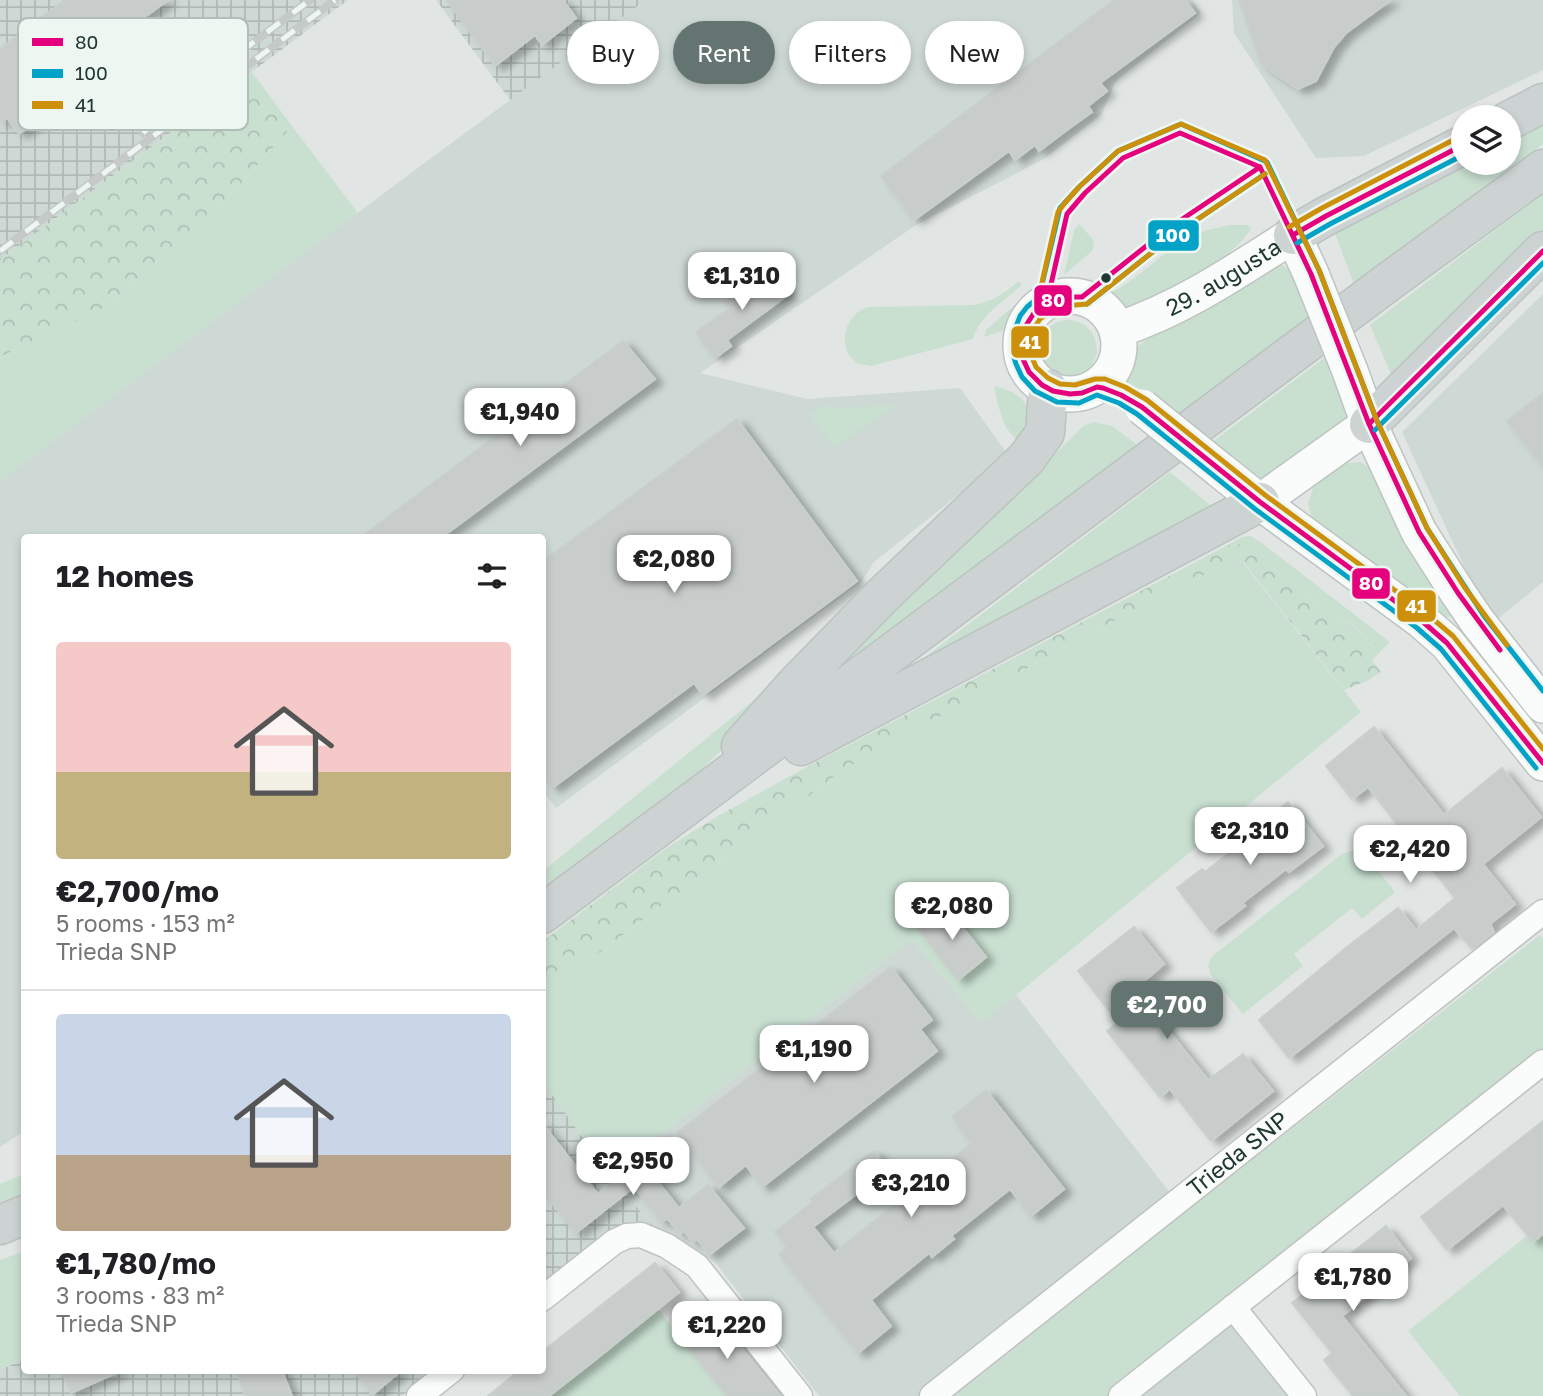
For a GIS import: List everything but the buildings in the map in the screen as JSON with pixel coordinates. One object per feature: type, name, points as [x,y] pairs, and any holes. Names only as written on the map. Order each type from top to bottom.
[{"type":"main road","points":[[1521,114],[1543,103]]},
{"type":"main road","points":[[1293,235],[1451,151]]},
{"type":"main road","points":[[546,911],[1543,169]]},
{"type":"main road","points":[[1369,424],[1543,251]]},
{"type":"main road","points":[[691,804],[798,681],[883,595],[1026,459],[1045,433],[1048,389]]},
{"type":"main road","points":[[691,804],[1260,502]]},
{"type":"main road","points":[[0,1225],[21,1216]]},
{"type":"street","name":"29. augusta","points":[[1117,330],[1163,313],[1293,235],[1311,274],[1369,424],[1419,532],[1470,612],[1543,705]]},
{"type":"street","points":[[1073,296],[1090,300],[1104,309],[1114,322],[1119,345],[1117,361],[1109,375],[1097,387],[1078,394],[1058,393],[1040,384],[1029,372],[1021,350],[1024,329],[1039,307],[1055,298],[1073,296]]},
{"type":"street","points":[[1097,387],[1123,395],[1142,407],[1260,502],[1422,621],[1447,643],[1543,763]]},
{"type":"street","points":[[1260,502],[1369,424]]},
{"type":"street","name":"Trieda SNP","points":[[932,1396],[1543,912]]},
{"type":"street","points":[[1121,1396],[1543,1062]]},
{"type":"street","points":[[546,1296],[614,1242],[627,1236],[640,1236],[667,1246],[697,1266],[800,1396]]},
{"type":"street","points":[[1233,1307],[1304,1396]]},
{"type":"street","points":[[419,1396],[447,1374]]},
{"type":"shaded area","points":[[0,0],[348,0],[248,75],[248,18],[18,18],[18,130],[174,130],[0,260]]},
{"type":"shaded area","points":[[436,0],[646,0],[617,21],[567,21],[567,58],[510,100]]},
{"type":"shaded area","points":[[646,0],[1193,0],[1201,13],[1116,81],[1101,115],[1044,159],[916,225],[700,373],[807,399],[960,388],[1008,455],[874,562],[861,582],[556,808],[546,795],[546,534],[21,534],[21,1133],[0,1147],[0,481],[567,58],[567,84],[659,84],[659,21],[617,21]]},
{"type":"shaded area","points":[[1232,0],[1543,0],[1543,70],[1470,105],[1451,105],[1451,114],[1364,156],[1316,158],[1234,33]]},
{"type":"shaded area","points":[[1543,294],[1543,582],[1496,620],[1479,599],[1402,432]]},
{"type":"shaded area","points":[[912,939],[981,1022],[1016,995],[1185,1212],[956,1396],[819,1396],[715,1262],[658,1232],[609,1175]]},
{"type":"shaded area","points":[[546,1085],[609,1175],[658,1232],[628,1225],[614,1227],[546,1282]]},
{"type":"shaded area","points":[[1221,1310],[1291,1396],[1112,1396]]},
{"type":"shaded area","points":[[21,1360],[21,1374],[429,1374],[402,1396],[0,1396],[0,1370]]},
{"type":"green space","points":[[252,72],[292,126],[239,186],[109,305],[0,357],[0,260],[174,130],[248,130],[248,75]]},
{"type":"green space","points":[[1543,117],[1543,144],[1521,160],[1521,129]]},
{"type":"green space","points":[[292,126],[358,213],[0,481],[0,357],[109,305],[239,186]]},
{"type":"green space","points":[[1451,169],[1451,175],[1501,175],[1354,284],[1333,228]]},
{"type":"green space","points":[[1543,194],[1543,234],[1395,384],[1370,325]]},
{"type":"green space","points":[[1079,224],[1092,238],[1094,245],[1092,251],[1064,275],[1074,230]]},
{"type":"green space","points":[[1230,225],[1247,225],[1252,228],[1228,254],[1183,286],[1123,312],[1108,304],[1102,296],[1126,284],[1193,235]]},
{"type":"green space","points":[[1279,264],[1299,278],[1315,313],[1179,416],[1152,395],[1126,382],[1123,373],[1132,351],[1158,330]]},
{"type":"green space","points":[[1019,281],[1022,285],[987,316],[973,339],[871,366],[854,360],[846,349],[845,335],[850,321],[868,307],[974,305],[998,296]]},
{"type":"green space","points":[[1032,291],[1041,293],[1024,308],[1015,321],[1002,331],[984,337],[986,330]]},
{"type":"green space","points":[[1068,320],[1079,322],[1092,333],[1097,349],[1095,360],[1084,373],[1068,378],[1057,376],[1044,365],[1039,349],[1041,338],[1052,325]]},
{"type":"green space","points":[[1331,353],[1352,415],[1278,476],[1251,476],[1211,443]]},
{"type":"green space","points":[[994,386],[1020,397],[1030,414],[1030,425],[1023,449],[1005,426]]},
{"type":"green space","points":[[897,404],[835,448],[810,415],[823,406]]},
{"type":"green space","points":[[1094,422],[1112,426],[1140,447],[840,667],[1026,475],[1030,479],[1083,426]]},
{"type":"green space","points":[[1360,462],[1377,472],[1453,608],[1452,616],[1442,618],[1313,523],[1308,504],[1314,485],[1342,463]]},
{"type":"green space","points":[[1170,472],[1220,513],[868,700]]},
{"type":"green space","points":[[1251,536],[1390,642],[1378,654],[1370,641],[1354,626],[1331,615],[1286,580],[1260,554],[1243,544],[1228,545],[1242,537]]},
{"type":"green space","points":[[1243,544],[1260,554],[1286,580],[1331,615],[1353,626],[1370,641],[1378,654],[1372,661],[1381,672],[1344,690],[1245,564],[1232,561],[1128,613],[846,768],[552,988],[546,999],[546,939],[668,847],[788,777],[1228,545]]},
{"type":"green space","points":[[1232,561],[1239,561],[1361,712],[981,1022],[912,939],[609,1175],[546,1086],[546,999],[552,988],[846,768],[1128,613]]},
{"type":"green space","points":[[824,643],[757,715],[688,783],[546,891],[546,869]]},
{"type":"green space","points":[[1354,850],[1365,854],[1395,892],[1362,919],[1352,908],[1294,954],[1303,966],[1243,1014],[1211,975],[1208,966],[1211,957],[1342,854]]},
{"type":"green space","points":[[1540,935],[1543,939],[1543,1051],[1112,1396],[956,1396],[1185,1212]]},
{"type":"green space","points":[[21,1175],[21,1198],[0,1206],[0,1184]]},
{"type":"green space","points":[[1543,1223],[1543,1396],[1460,1396],[1408,1331]]},
{"type":"green space","points":[[21,1252],[21,1360],[0,1370],[0,1260]]},
{"type":"green space","points":[[658,1309],[727,1396],[543,1396]]},
{"type":"railway","points":[[248,46],[310,0]]},
{"type":"railway","points":[[248,65],[335,0]]},
{"type":"railway","points":[[143,133],[146,130]]},
{"type":"railway","points":[[0,251],[161,130]]},
{"type":"transit line","name":"100","points":[[1536,768],[1441,649],[1417,628],[1255,509],[1137,414],[1119,403],[1097,395],[1079,403],[1057,402],[1035,391],[1022,377],[1012,351],[1013,335],[1020,316],[1039,297],[1060,208],[1118,151],[1181,124],[1267,162],[1319,270],[1377,421],[1427,528],[1484,616],[1543,691]]},
{"type":"transit line","name":"41","points":[[1038,300],[1058,212],[1079,187],[1118,151],[1181,124],[1265,160],[1319,270],[1377,421],[1427,528],[1465,588],[1507,645]]},
{"type":"transit line","name":"80","points":[[1047,302],[1067,214],[1085,193],[1123,158],[1180,133],[1260,167],[1311,274],[1369,424],[1419,532],[1458,593],[1500,650]]},
{"type":"transit line","name":"41","points":[[1289,227],[1451,141]]},
{"type":"transit line","name":"80","points":[[1293,235],[1451,151]]},
{"type":"transit line","name":"100","points":[[1297,243],[1451,161]]},
{"type":"transit line","name":"80","points":[[1260,167],[1169,228],[1082,297],[1063,297],[1046,303],[1034,313],[1025,327],[1021,342],[1022,357],[1029,372],[1042,385],[1053,391],[1070,394],[1103,388],[1142,407],[1260,502],[1422,621],[1447,643],[1543,763]]},
{"type":"transit line","name":"100","points":[[1087,304],[1174,235],[1265,174]]},
{"type":"transit line","name":"41","points":[[1265,174],[1174,235],[1087,304],[1064,306],[1040,319],[1033,330],[1030,343],[1036,367],[1060,384],[1075,385],[1105,379],[1147,400],[1265,495],[1453,636],[1543,749]]},
{"type":"transit line","name":"80","points":[[1369,424],[1543,251]]},
{"type":"transit line","name":"100","points":[[1375,430],[1543,263]]}]
